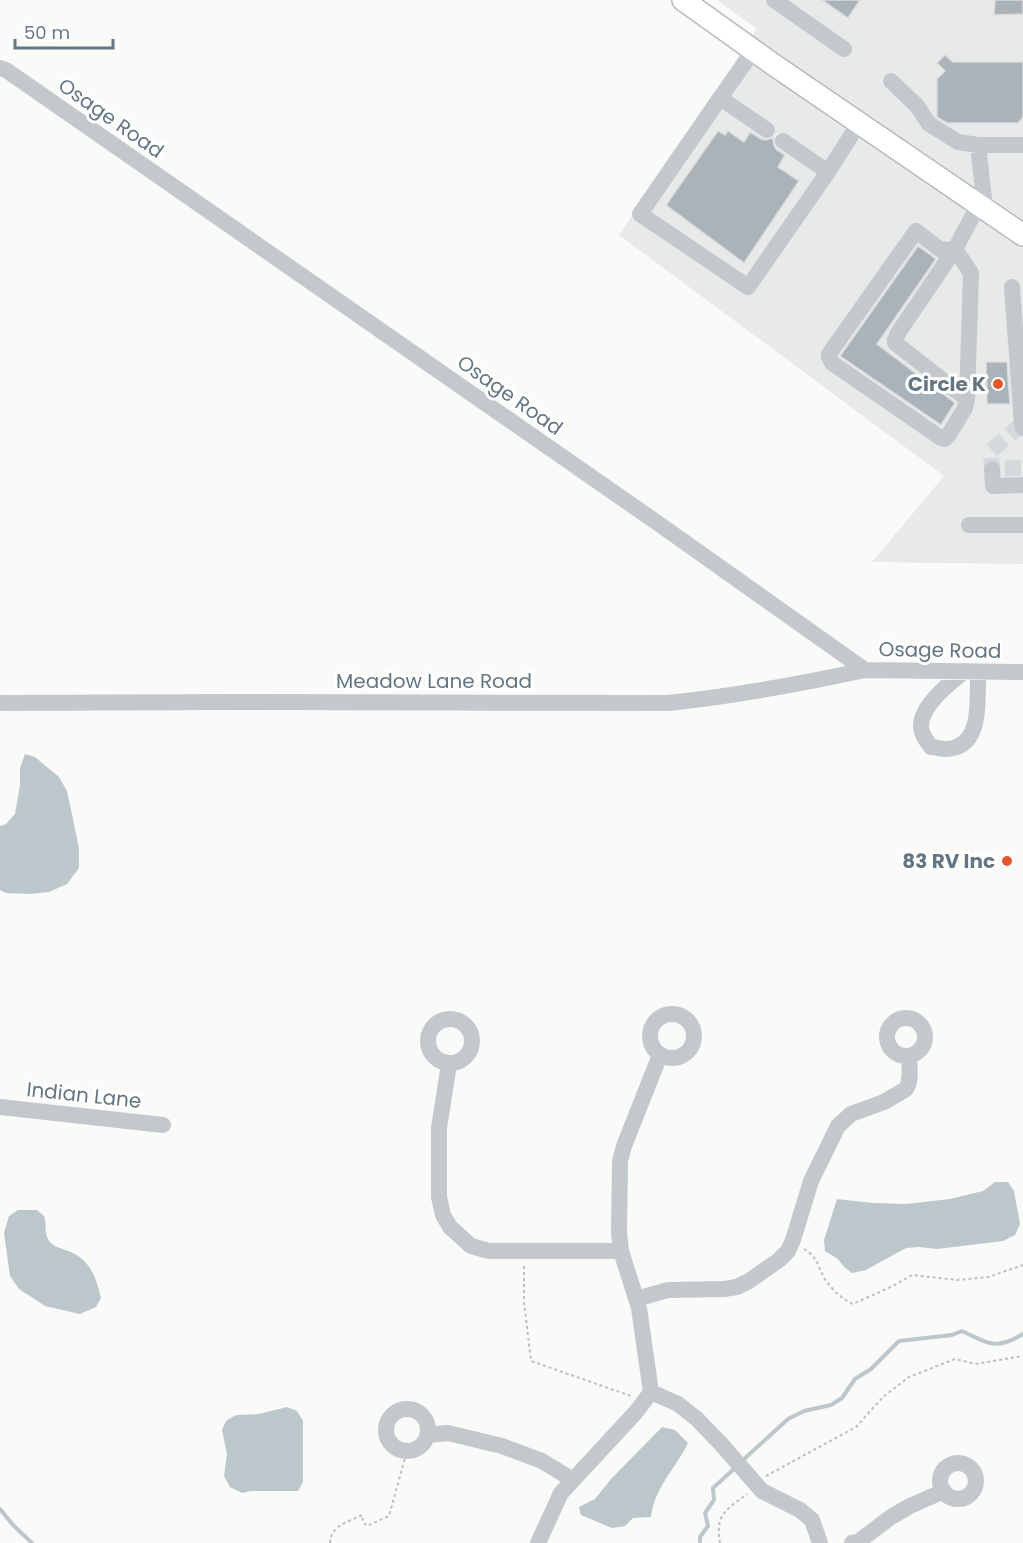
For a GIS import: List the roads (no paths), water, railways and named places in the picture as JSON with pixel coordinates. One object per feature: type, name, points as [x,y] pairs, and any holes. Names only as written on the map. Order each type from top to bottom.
[{"type":"main road","points":[[694,3],[754,50],[1019,230]]},
{"type":"street","points":[[774,0],[793,8],[844,49]]},
{"type":"street","points":[[754,50],[640,214],[748,287],[859,123]]},
{"type":"street","name":"Osage Road","points":[[0,68],[650,517],[866,670],[1023,672]]},
{"type":"street","points":[[891,81],[917,106],[929,124],[958,142],[978,146],[1023,146]]},
{"type":"street","points":[[720,98],[767,130]]},
{"type":"street","points":[[783,141],[828,172]]},
{"type":"street","points":[[968,399],[896,344],[894,340],[982,206],[978,146]]},
{"type":"street","points":[[916,231],[941,250],[955,249],[971,273],[968,399],[965,408],[944,439],[832,363],[829,354],[916,231]]},
{"type":"street","points":[[1012,287],[1023,428]]},
{"type":"street","points":[[992,469],[993,486],[1023,485]]},
{"type":"street","points":[[969,525],[1023,525]]},
{"type":"street","name":"Meadow Lane Road","points":[[0,703],[669,703],[801,684],[866,670]]},
{"type":"street","points":[[538,1543],[561,1493],[648,1397],[639,1308],[621,1251],[620,1161],[660,1054]]},
{"type":"street","points":[[636,1299],[668,1290],[737,1287],[779,1260],[788,1251],[792,1242],[811,1181],[838,1126],[851,1114],[884,1102],[906,1089],[910,1078],[909,1056]]},
{"type":"street","points":[[449,1064],[439,1128],[439,1197],[442,1215],[450,1227],[471,1246],[489,1251],[621,1251]]},
{"type":"street","name":"Indian Lane","points":[[0,1107],[163,1125]]},
{"type":"street","points":[[648,1397],[678,1404],[697,1419],[722,1445],[757,1488],[801,1510],[812,1520],[820,1543]]},
{"type":"street","points":[[403,1408],[417,1410],[427,1421],[428,1435],[420,1447],[414,1450],[400,1450],[393,1446],[386,1435],[387,1421],[396,1411],[403,1408]]},
{"type":"street","points":[[428,1435],[448,1433],[502,1446],[542,1461],[573,1480]]},
{"type":"street","points":[[852,1543],[858,1542],[910,1506],[944,1491]]},
{"type":"waterway","points":[[743,1460],[788,1419],[804,1411],[831,1405],[842,1398],[855,1379],[871,1369],[899,1341],[952,1335],[962,1331],[985,1342],[998,1344],[1023,1334]]},
{"type":"waterway","points":[[700,1543],[700,1537],[708,1526],[705,1513],[714,1500],[713,1488],[735,1468]]},
{"type":"waterway","points":[[0,1509],[32,1543]]},
{"type":"tunnel","points":[[1022,424],[991,451],[992,469],[1023,468]]},
{"type":"place","name":"Circle K","points":[[998,384]]},
{"type":"place","name":"83 RV Inc","points":[[1007,861]]}]
